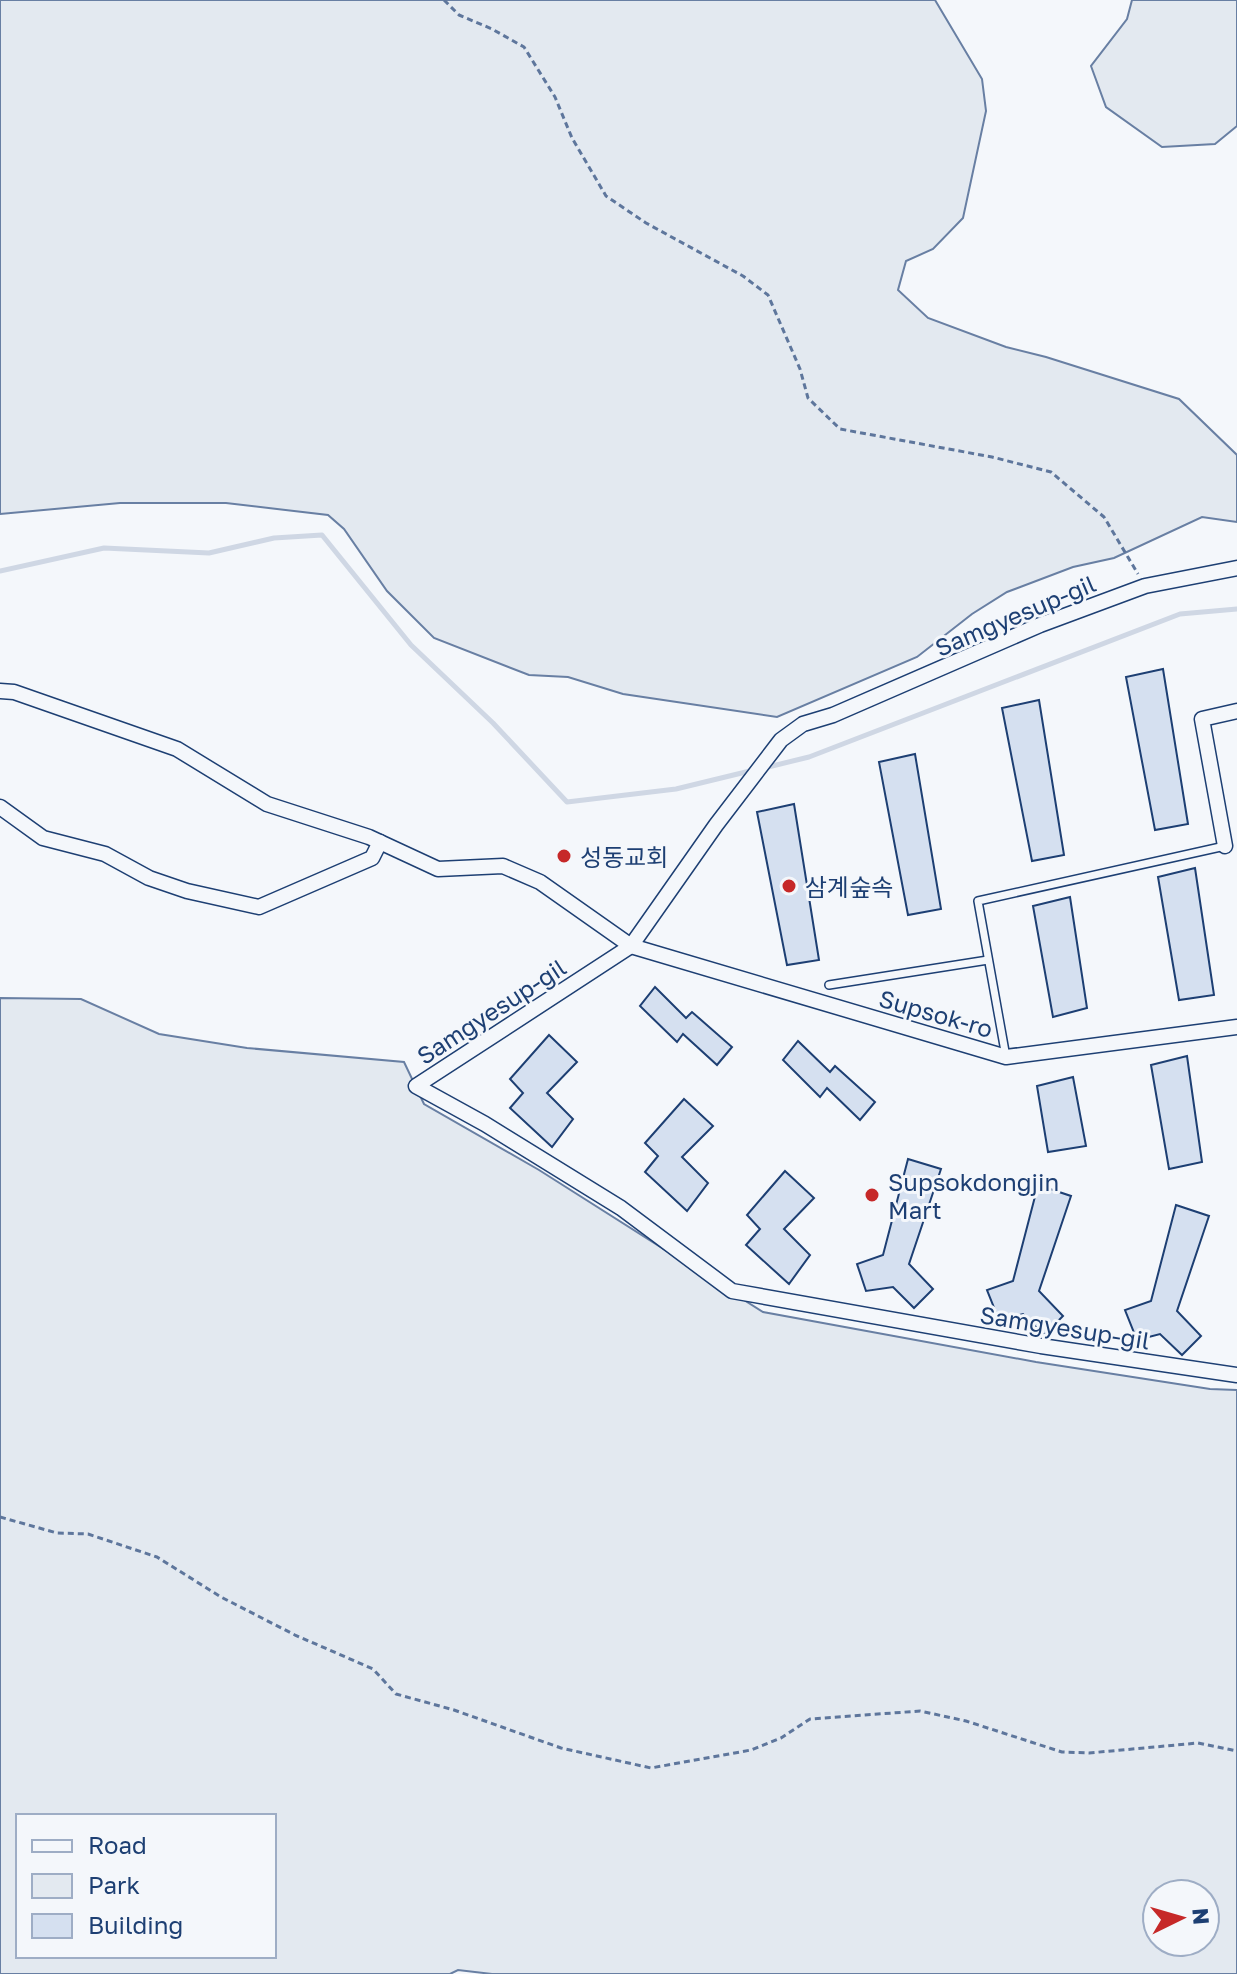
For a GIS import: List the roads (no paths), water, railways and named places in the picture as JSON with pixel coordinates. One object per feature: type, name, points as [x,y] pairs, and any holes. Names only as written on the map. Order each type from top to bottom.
[{"type":"street","name":"Samgyesup-gil","points":[[1237,568],[1145,586],[1040,625],[833,715],[803,724],[781,740],[631,946],[416,1086],[485,1124],[621,1208],[732,1291],[1041,1346],[1237,1375]]},
{"type":"street","name":"Supsok-ro","points":[[0,691],[14,692],[177,749],[267,804],[380,842],[438,869],[503,866],[540,882],[631,946],[1006,1057],[1237,1027]]},
{"type":"street","points":[[1225,846],[1202,719],[1237,711]]},
{"type":"street","points":[[0,807],[43,838],[105,854],[149,878],[187,891],[259,907],[372,858],[380,842]]},
{"type":"lane","points":[[1006,1057],[978,901],[1225,846]]},
{"type":"lane","points":[[829,985],[988,960]]},
{"type":"waterway","points":[[0,571],[104,548],[209,553],[274,538],[322,535],[411,645],[493,723],[567,802],[676,789],[754,770]]},
{"type":"waterway","points":[[764,768],[809,757],[1180,614],[1237,609]]},
{"type":"place","name":"성동교회","points":[[564,856]]},
{"type":"place","name":"삼계숲속","points":[[789,886]]},
{"type":"place","name":"Supsokdongjin Mart","points":[[872,1195]]}]
